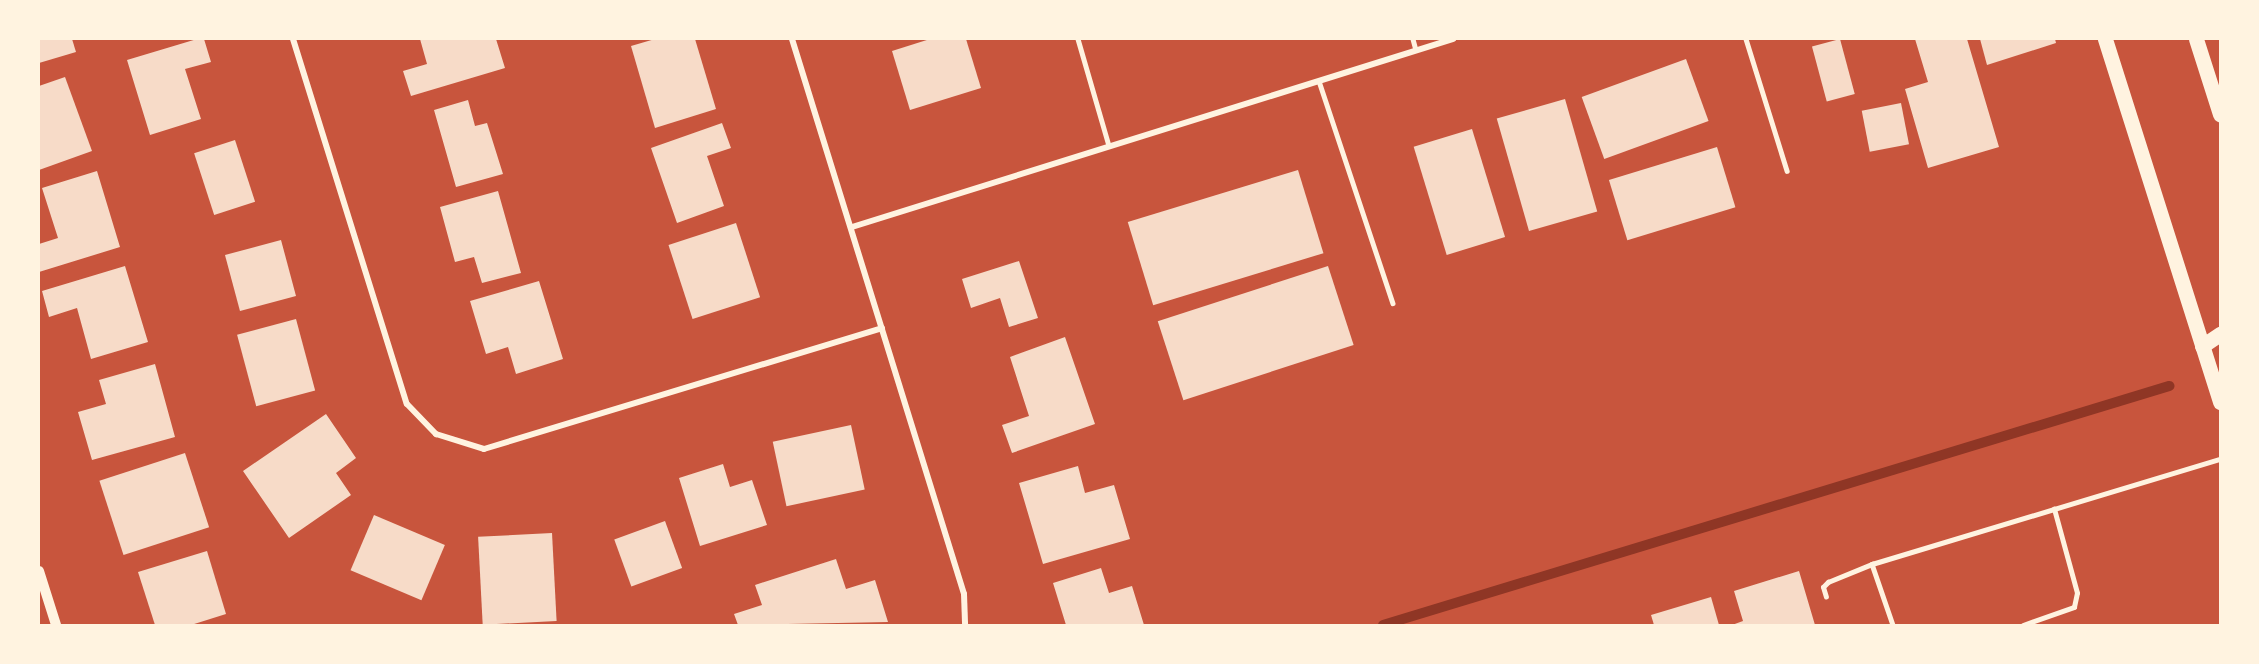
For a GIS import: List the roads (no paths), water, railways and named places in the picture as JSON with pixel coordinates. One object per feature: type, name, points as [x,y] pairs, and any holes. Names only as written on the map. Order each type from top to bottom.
[{"type":"main road","points":[[2105,39],[2220,402]]},
{"type":"main road","points":[[2196,39],[2220,114]]},
{"type":"main road","points":[[2202,346],[2220,334]]},
{"type":"street","points":[[293,39],[406,404],[436,434],[484,448],[882,327]]},
{"type":"street","points":[[792,39],[964,594],[965,625]]},
{"type":"street","points":[[852,227],[1453,39]]},
{"type":"street","points":[[39,571],[56,625]]},
{"type":"lane","points":[[1078,39],[1108,146]]},
{"type":"lane","points":[[1413,39],[1416,50]]},
{"type":"lane","points":[[1746,39],[1787,171]]},
{"type":"lane","points":[[1319,81],[1393,303]]},
{"type":"lane","points":[[1826,597],[1823,587],[1828,582],[1872,564],[2220,459]]},
{"type":"lane","points":[[2023,625],[2074,607],[2077,593],[2054,509]]},
{"type":"lane","points":[[1872,564],[1893,625]]},
{"type":"waterway","points":[[1383,625],[2169,386]]}]
